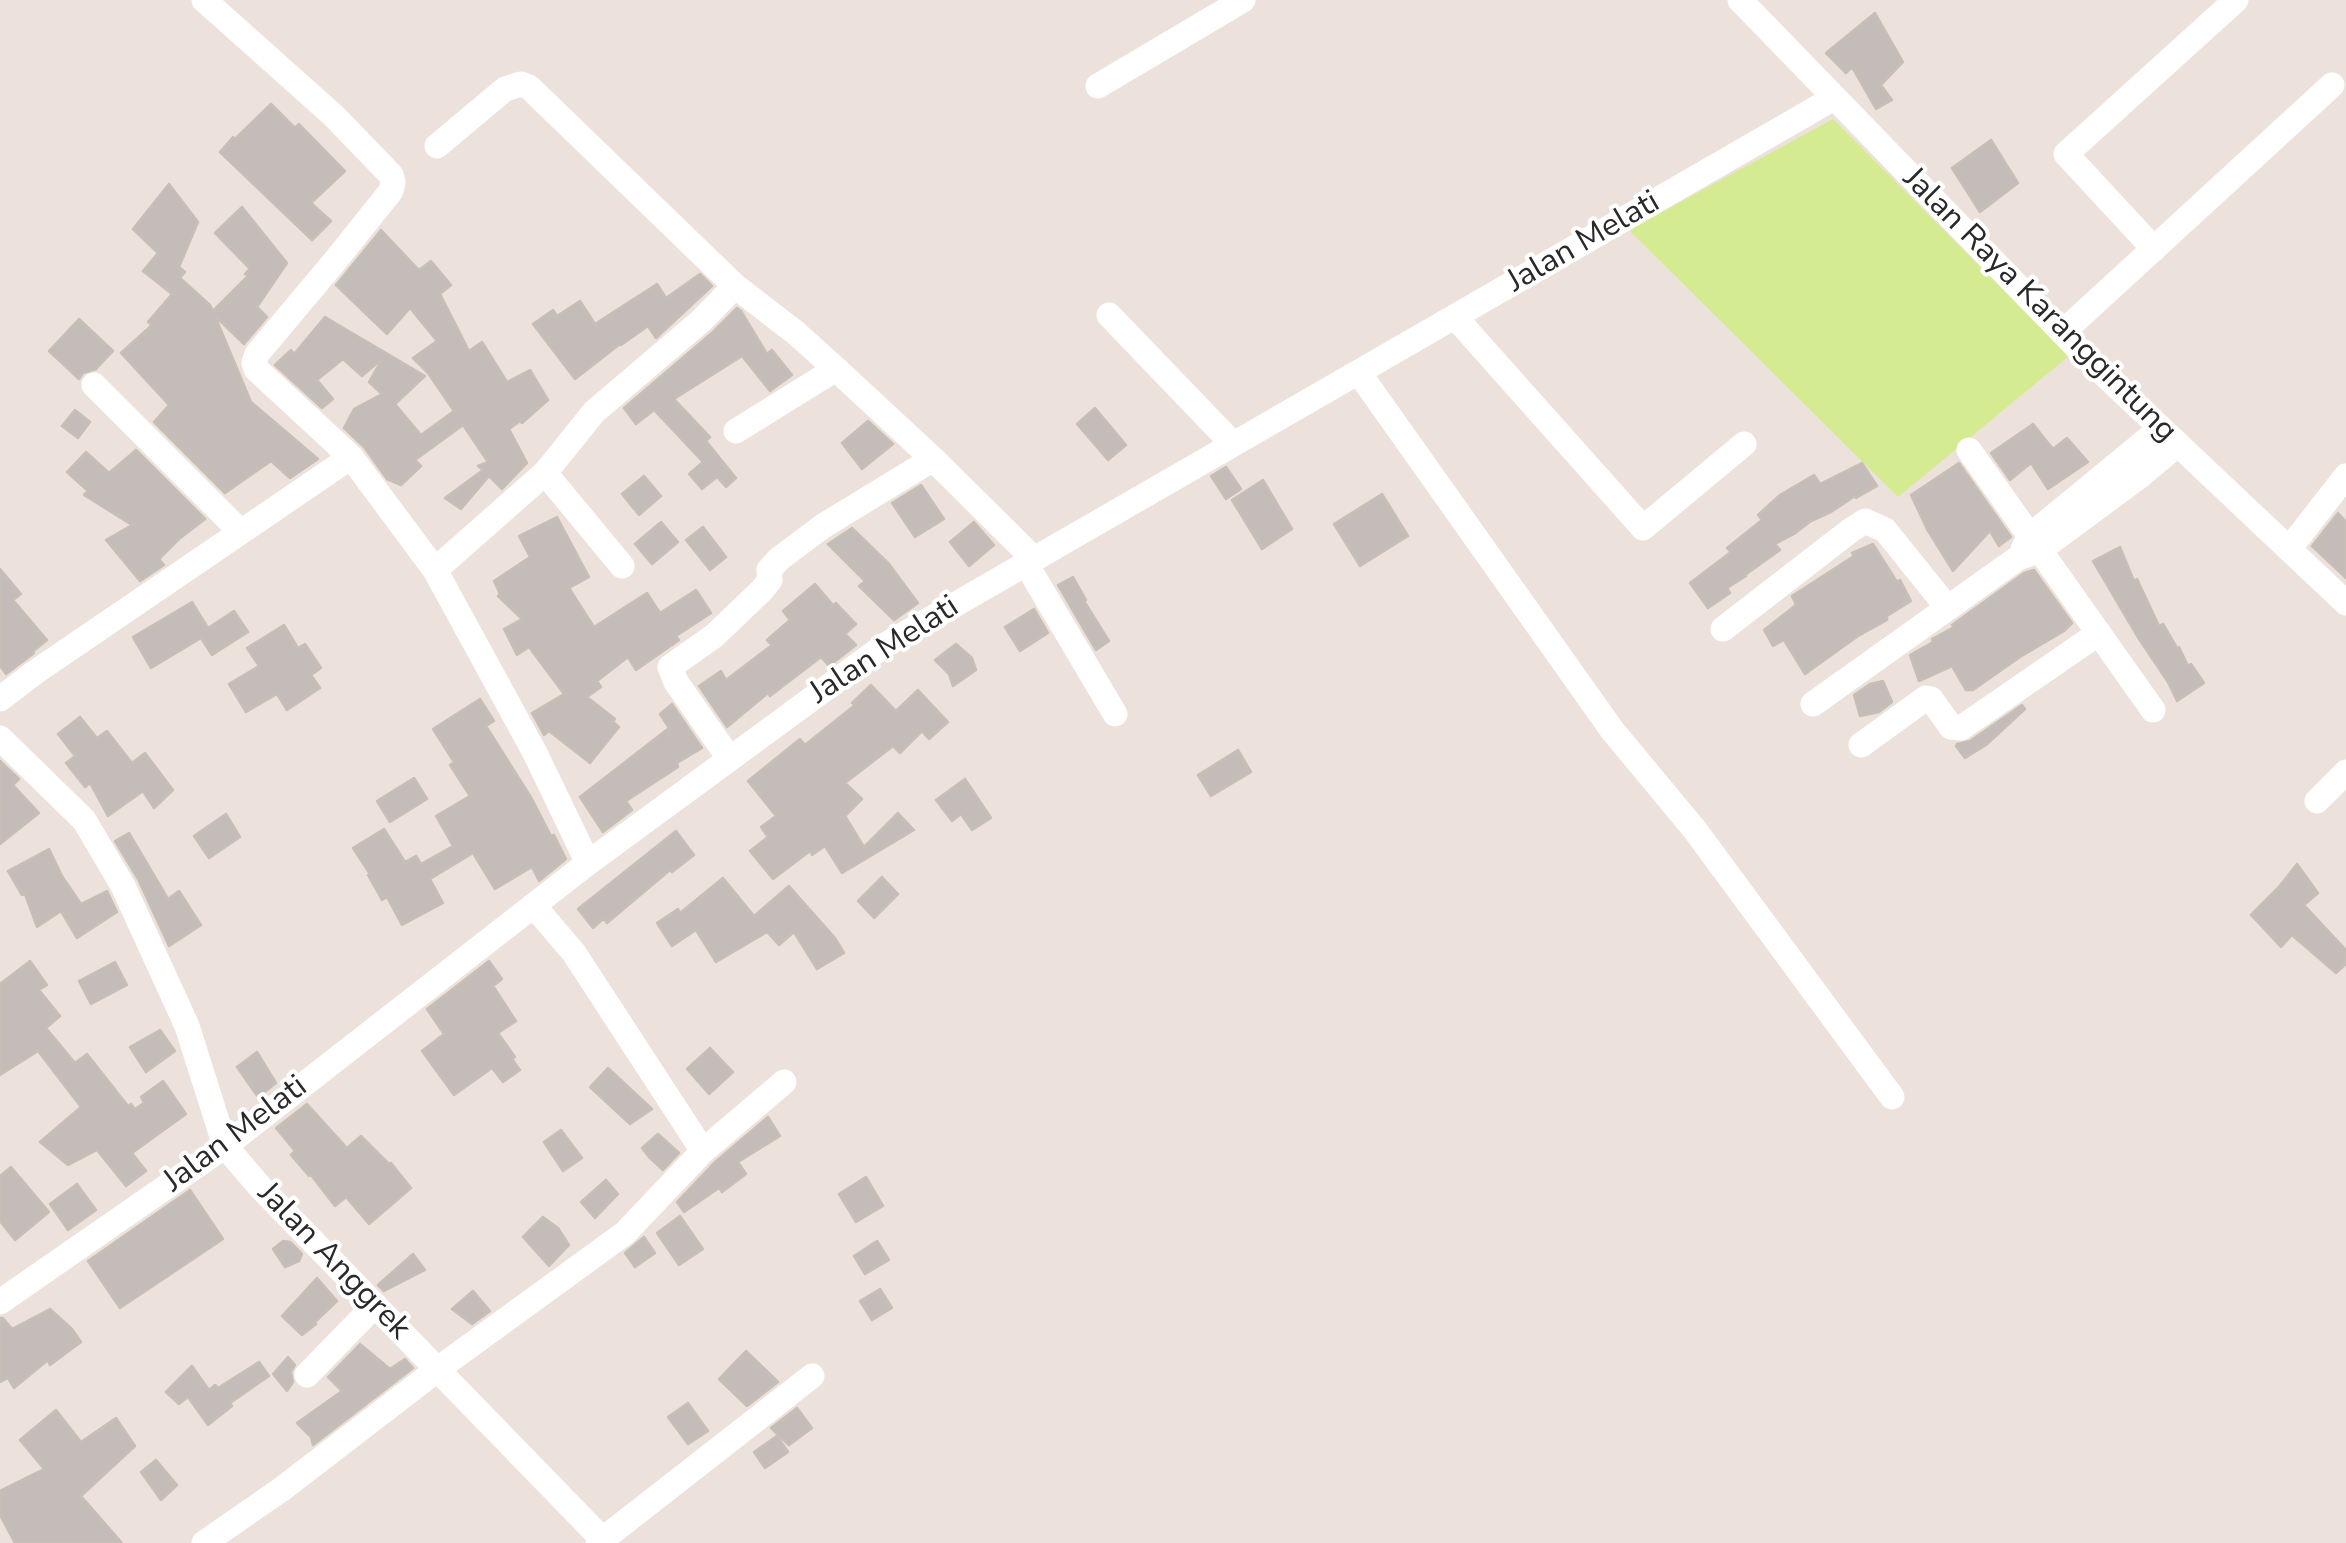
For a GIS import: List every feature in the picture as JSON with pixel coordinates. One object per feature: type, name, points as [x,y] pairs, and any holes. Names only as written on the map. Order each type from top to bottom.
[{"type":"street","points":[[204,0],[334,116],[392,174],[391,190],[258,354],[256,369],[351,457],[435,570],[535,753],[588,863]]},
{"type":"street","points":[[1098,86],[1209,8],[1243,0]]},
{"type":"street","name":"Jalan Raya Karanggintung","points":[[1740,0],[2168,437],[2346,603]]},
{"type":"street","points":[[2154,249],[2066,154],[2236,0]]},
{"type":"street","points":[[436,146],[505,89],[520,84],[529,88],[735,286],[836,369],[932,459],[1029,560],[1115,714]]},
{"type":"street","points":[[2063,332],[2332,85]]},
{"type":"street","name":"Jalan Melati","points":[[0,1302],[225,1146],[588,863],[885,645],[1834,98]]},
{"type":"street","points":[[435,570],[545,472],[594,412],[702,320],[735,286]]},
{"type":"street","points":[[1109,315],[1232,443]]},
{"type":"street","points":[[1455,317],[1643,528],[1744,444]]},
{"type":"street","points":[[736,430],[836,369]]},
{"type":"street","points":[[1359,373],[1612,730],[1695,830],[1892,1098]]},
{"type":"street","points":[[94,385],[240,531]]},
{"type":"street","points":[[1813,704],[2030,548],[2140,476],[2168,437]]},
{"type":"street","points":[[1969,450],[2030,548],[2099,633],[2153,710]]},
{"type":"street","points":[[0,699],[351,457]]},
{"type":"street","points":[[729,758],[676,682],[670,667],[714,636],[762,590],[770,580],[769,570],[779,559],[823,526],[932,459]]},
{"type":"street","points":[[545,472],[622,566]]},
{"type":"street","points":[[2289,549],[2346,476]]},
{"type":"street","points":[[1723,629],[1866,521],[1885,530],[1947,607]]},
{"type":"street","points":[[1861,746],[1926,698],[1951,727],[1960,728],[2099,633]]},
{"type":"street","name":"Jalan Anggrek","points":[[0,738],[84,820],[123,886],[187,1026],[225,1146],[260,1188],[602,1542]]},
{"type":"street","points":[[2317,801],[2346,772]]},
{"type":"street","points":[[534,906],[574,953],[703,1151]]},
{"type":"street","points":[[204,1543],[282,1490],[625,1232],[703,1151],[784,1082]]},
{"type":"street","points":[[307,1375],[375,1304]]},
{"type":"street","points":[[602,1542],[812,1376]]},
{"type":"green space","points":[[1833,119],[2069,356],[1898,497],[1629,230]]},
{"type":"building","points":[[1875,13],[1903,62],[1881,85],[1892,100],[1876,109],[1852,67],[1846,73],[1826,53]]},
{"type":"building","points":[[271,104],[295,128],[299,124],[345,171],[311,203],[331,221],[312,240],[220,152]]},
{"type":"building","points":[[1991,140],[2018,183],[1980,212],[1952,168]]},
{"type":"building","points":[[169,184],[198,222],[179,267],[185,272],[180,278],[213,311],[249,275],[245,274],[250,269],[215,233],[242,207],[287,263],[257,307],[267,317],[244,344],[215,316],[251,402],[318,459],[290,478],[271,461],[225,493],[154,422],[169,405],[121,353],[152,325],[148,322],[172,294],[143,271],[158,253],[133,229]]},
{"type":"building","points":[[381,230],[419,270],[431,261],[451,285],[440,294],[469,351],[482,342],[507,382],[530,370],[548,400],[509,429],[527,463],[502,489],[489,476],[461,509],[445,498],[483,470],[478,466],[488,462],[463,425],[415,460],[421,466],[401,485],[387,479],[364,447],[344,428],[354,409],[382,394],[369,382],[382,359],[362,376],[343,359],[317,380],[333,399],[322,408],[275,365],[291,350],[294,354],[325,317],[425,376],[395,404],[421,435],[454,411],[413,358],[437,341],[410,308],[387,334],[336,285]]},
{"type":"building","points":[[700,274],[712,286],[656,338],[648,326],[575,379],[533,324],[553,310],[557,316],[580,301],[595,324],[657,284],[666,298]]},
{"type":"building","points":[[737,308],[767,354],[772,350],[792,375],[770,391],[742,356],[674,399],[710,437],[706,441],[736,478],[726,487],[717,477],[702,489],[689,474],[703,462],[654,410],[636,424],[624,408]]},
{"type":"building","points":[[79,319],[113,351],[96,369],[83,373],[79,379],[49,351]]},
{"type":"building","points":[[1095,408],[1126,445],[1108,460],[1077,424]]},
{"type":"building","points":[[75,410],[90,422],[78,438],[62,426]]},
{"type":"building","points":[[868,421],[893,444],[862,469],[842,443]]},
{"type":"building","points":[[2033,424],[2053,449],[2067,438],[2088,462],[2048,489],[2031,463],[2010,480],[1991,453]]},
{"type":"building","points":[[136,450],[205,519],[159,559],[164,565],[140,581],[106,540],[132,525],[84,495],[88,491],[67,472],[86,452],[109,473]]},
{"type":"building","points":[[1862,463],[1877,486],[1775,544],[1780,550],[1727,588],[1730,593],[1708,608],[1690,583],[1731,552],[1727,548],[1762,520],[1758,515],[1780,495],[1814,475],[1820,484]]},
{"type":"building","points":[[1959,463],[2011,537],[1999,546],[1990,531],[1953,571],[1911,495]]},
{"type":"building","points":[[1226,467],[1241,489],[1226,499],[1211,476]]},
{"type":"building","points":[[644,476],[661,496],[639,515],[622,494]]},
{"type":"building","points":[[1263,480],[1292,529],[1262,549],[1232,500]]},
{"type":"building","points":[[921,485],[944,519],[915,537],[892,503]]},
{"type":"building","points":[[1382,494],[1408,536],[1360,566],[1334,524]]},
{"type":"building","points":[[2338,513],[2346,522],[2346,578],[2312,546]]},
{"type":"building","points":[[557,517],[589,577],[569,588],[594,627],[647,593],[660,613],[696,590],[711,613],[636,670],[628,657],[597,681],[601,687],[587,697],[615,719],[613,722],[619,727],[590,763],[549,731],[544,735],[532,713],[564,694],[529,647],[517,655],[504,629],[522,619],[498,596],[494,581],[530,557],[519,536]]},
{"type":"building","points":[[661,522],[678,542],[652,564],[635,544]]},
{"type":"building","points":[[974,522],[994,545],[969,566],[950,542]]},
{"type":"building","points":[[703,527],[726,557],[710,570],[686,540]]},
{"type":"building","points":[[852,528],[889,564],[918,603],[894,620],[859,586],[865,581],[828,544]]},
{"type":"building","points":[[1873,544],[1911,601],[1805,674],[1784,640],[1773,646],[1764,630],[1796,605],[1792,596],[1854,556],[1852,553]]},
{"type":"building","points":[[2120,547],[2159,626],[2163,624],[2188,666],[2191,664],[2204,683],[2177,701],[2093,561]]},
{"type":"building","points":[[0,569],[21,594],[13,600],[47,640],[6,674],[0,666]]},
{"type":"building","points":[[2034,570],[2072,623],[2064,631],[1973,690],[1966,690],[1952,666],[1919,681],[1910,655],[2024,573]]},
{"type":"building","points":[[1073,577],[1109,641],[1096,650],[1058,585]]},
{"type":"building","points":[[815,584],[856,624],[845,634],[856,645],[829,666],[821,657],[727,727],[699,686],[721,671],[726,680],[772,645],[767,640],[790,620],[783,611]]},
{"type":"building","points":[[192,602],[208,628],[234,611],[248,632],[212,655],[201,638],[151,668],[133,637]]},
{"type":"building","points":[[1034,609],[1048,633],[1020,651],[1005,627]]},
{"type":"building","points":[[284,625],[298,648],[305,644],[321,668],[311,675],[320,688],[287,710],[277,694],[246,712],[229,684],[259,666],[247,648]]},
{"type":"building","points":[[956,644],[972,658],[976,670],[953,686],[949,674],[935,660]]},
{"type":"building","points":[[1883,681],[1892,702],[1879,712],[1860,716],[1854,695]]},
{"type":"building","points":[[871,685],[896,711],[918,690],[948,722],[929,739],[922,731],[900,753],[893,746],[845,783],[862,799],[845,816],[864,847],[898,813],[914,830],[842,873],[825,846],[812,855],[810,851],[773,879],[750,851],[768,837],[761,827],[776,816],[748,781],[800,739],[805,745],[855,705],[852,703]]},
{"type":"building","points":[[480,699],[494,721],[486,726],[566,859],[539,881],[532,867],[495,889],[473,853],[430,879],[443,903],[402,925],[387,897],[382,900],[353,848],[384,829],[405,862],[416,856],[421,864],[453,846],[436,816],[470,796],[433,729]]},
{"type":"building","points":[[672,704],[702,748],[626,801],[632,810],[603,832],[580,797],[669,728],[660,714]]},
{"type":"building","points":[[2022,705],[2025,709],[1986,745],[1965,758],[1957,744],[1970,741]]},
{"type":"building","points":[[80,717],[97,738],[107,731],[132,763],[145,753],[173,790],[154,808],[143,791],[108,816],[90,783],[85,787],[66,763],[75,756],[58,734]]},
{"type":"building","points":[[1238,750],[1251,772],[1211,796],[1198,775]]},
{"type":"building","points":[[0,761],[19,779],[13,785],[39,813],[0,844]]},
{"type":"building","points":[[414,778],[427,799],[390,822],[377,801]]},
{"type":"building","points":[[965,779],[991,818],[972,830],[961,814],[952,821],[936,800]]},
{"type":"building","points":[[226,814],[240,837],[209,858],[194,836]]},
{"type":"building","points":[[676,831],[694,855],[607,923],[604,918],[593,928],[578,909]]},
{"type":"building","points":[[129,833],[168,899],[179,891],[201,925],[169,946],[138,879],[115,841]]},
{"type":"building","points":[[49,849],[81,904],[107,891],[117,912],[77,938],[61,911],[37,927],[25,894],[22,895],[8,871]]},
{"type":"building","points":[[2297,864],[2318,893],[2304,905],[2346,950],[2346,964],[2336,973],[2292,935],[2281,947],[2251,915]]},
{"type":"building","points":[[882,877],[898,894],[874,918],[858,901]]},
{"type":"building","points":[[723,878],[754,916],[789,886],[844,953],[817,969],[794,932],[779,945],[767,932],[716,962],[696,930],[672,946],[657,923],[678,909],[680,913]]},
{"type":"building","points":[[30,961],[47,985],[39,990],[60,1016],[46,1028],[75,1063],[87,1054],[128,1106],[131,1104],[135,1109],[144,1103],[141,1097],[163,1081],[186,1114],[132,1153],[146,1171],[126,1186],[97,1150],[68,1165],[40,1142],[81,1107],[38,1051],[0,1075],[0,984]]},
{"type":"building","points":[[489,961],[502,979],[493,986],[516,1021],[498,1033],[520,1070],[503,1082],[492,1068],[454,1095],[422,1051],[444,1034],[427,1009]]},
{"type":"building","points":[[115,962],[127,985],[91,1004],[79,981]]},
{"type":"building","points":[[160,1030],[175,1051],[146,1072],[130,1047]]},
{"type":"building","points":[[710,1048],[733,1072],[709,1094],[687,1069]]},
{"type":"building","points":[[257,1052],[276,1083],[258,1097],[237,1067]]},
{"type":"building","points":[[608,1068],[652,1109],[630,1124],[590,1087]]},
{"type":"building","points":[[307,1104],[347,1148],[361,1136],[411,1188],[369,1224],[346,1197],[335,1206],[291,1155],[295,1151],[276,1128]]},
{"type":"building","points":[[768,1117],[780,1136],[738,1162],[746,1174],[684,1212],[677,1202],[714,1163]]},
{"type":"building","points":[[561,1130],[582,1158],[563,1171],[544,1142]]},
{"type":"building","points":[[658,1134],[679,1153],[663,1170],[642,1148]]},
{"type":"building","points":[[11,1167],[49,1212],[15,1240],[0,1221],[0,1176]]},
{"type":"building","points":[[866,1177],[883,1206],[856,1222],[839,1194]]},
{"type":"building","points":[[606,1180],[618,1194],[595,1218],[581,1202]]},
{"type":"building","points":[[77,1184],[96,1210],[68,1230],[50,1204]]},
{"type":"building","points":[[190,1190],[223,1239],[120,1308],[88,1261]]},
{"type":"building","points":[[680,1216],[703,1249],[679,1265],[657,1233]]},
{"type":"building","points":[[543,1217],[558,1228],[569,1245],[549,1266],[523,1237]]},
{"type":"building","points":[[644,1237],[655,1253],[635,1267],[625,1253]]},
{"type":"building","points":[[283,1241],[290,1242],[302,1254],[299,1261],[285,1267],[273,1249]]},
{"type":"building","points":[[877,1241],[889,1260],[865,1274],[854,1256]]},
{"type":"building","points":[[413,1254],[425,1270],[384,1291],[378,1285]]},
{"type":"building","points":[[317,1278],[337,1301],[302,1335],[282,1316]]},
{"type":"building","points":[[880,1289],[892,1308],[872,1320],[860,1301]]},
{"type":"building","points":[[473,1291],[490,1311],[472,1324],[452,1309]]},
{"type":"building","points":[[50,1309],[81,1342],[50,1365],[48,1360],[14,1388],[8,1378],[0,1382],[0,1318],[12,1329]]},
{"type":"building","points":[[360,1344],[390,1369],[405,1359],[413,1368],[313,1445],[311,1437],[297,1423],[342,1391],[328,1377]]},
{"type":"building","points":[[746,1351],[778,1382],[747,1406],[719,1379]]},
{"type":"building","points":[[288,1357],[295,1365],[291,1372],[293,1382],[287,1391],[273,1374]]},
{"type":"building","points":[[259,1362],[269,1376],[230,1403],[232,1406],[208,1425],[188,1397],[179,1404],[166,1392],[192,1366],[209,1390]]},
{"type":"building","points":[[688,1403],[708,1431],[688,1444],[668,1417]]},
{"type":"building","points":[[797,1408],[812,1428],[789,1445],[771,1428]]},
{"type":"building","points":[[56,1410],[81,1442],[116,1418],[135,1446],[81,1496],[122,1543],[15,1543],[0,1515],[0,1491],[44,1469],[20,1440]]},
{"type":"building","points":[[777,1436],[788,1452],[765,1468],[754,1452]]},
{"type":"building","points":[[156,1460],[177,1485],[161,1500],[141,1472]]}]
